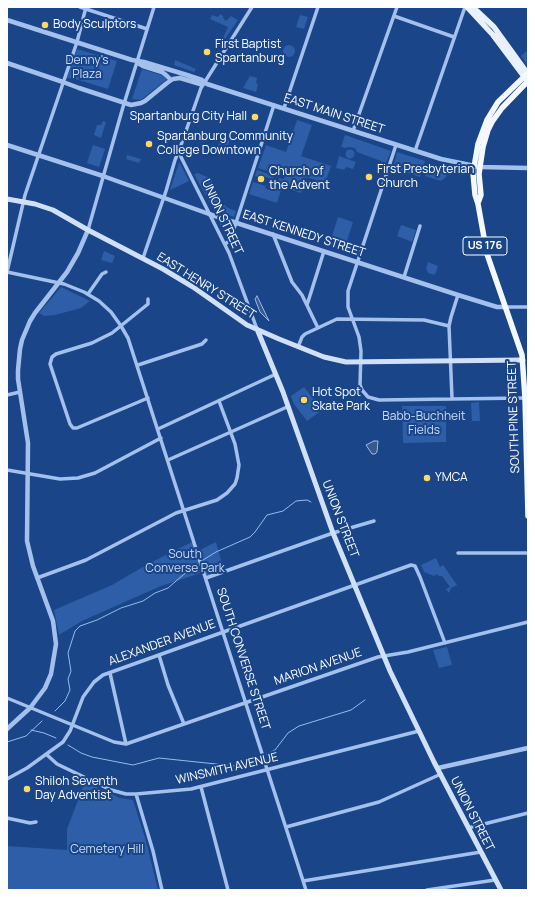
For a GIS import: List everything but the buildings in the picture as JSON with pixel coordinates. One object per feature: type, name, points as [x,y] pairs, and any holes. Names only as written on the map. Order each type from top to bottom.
[{"type":"highway","name":"SOUTH PINE STREET","points":[[527,77],[498,102],[487,120],[478,144],[477,167],[480,195],[478,204],[487,254],[525,360],[528,516]]},
{"type":"main road","points":[[467,7],[493,35],[527,77]]},
{"type":"main road","name":"EAST HENRY STREET","points":[[7,199],[53,210],[181,279],[232,315],[257,329],[298,347],[335,360],[346,362],[525,360]]},
{"type":"main road","name":"UNION STREET","points":[[257,329],[276,374],[333,533],[400,695],[500,890]]},
{"type":"street","points":[[80,7],[147,29]]},
{"type":"street","points":[[7,729],[30,708],[41,694],[51,674],[56,652],[56,636],[53,621],[30,558],[27,541],[27,436],[18,370],[20,349],[25,331],[35,313],[59,283],[78,254],[88,230],[154,7]]},
{"type":"street","points":[[143,258],[164,198],[175,160],[201,88],[252,7]]},
{"type":"street","points":[[284,108],[318,7]]},
{"type":"street","points":[[354,132],[397,7]]},
{"type":"street","points":[[414,151],[454,38],[467,7]]},
{"type":"street","points":[[7,272],[23,202],[77,42],[86,8]]},
{"type":"street","points":[[394,16],[454,38]]},
{"type":"street","name":"EAST MAIN STREET","points":[[7,20],[137,62],[143,66],[162,72],[171,80]]},
{"type":"street","name":"EAST MAIN STREET","points":[[137,62],[144,62],[187,75],[202,80],[204,83],[414,151],[477,167],[528,168]]},
{"type":"street","points":[[7,64],[131,105],[143,102],[171,80],[180,78],[200,84],[204,83]]},
{"type":"street","points":[[225,244],[231,240],[274,105]]},
{"type":"street","name":"EAST KENNEDY STREET","points":[[7,145],[103,176],[209,214],[458,295],[497,307],[505,307]]},
{"type":"street","points":[[396,145],[358,262],[352,274],[348,292],[347,302],[360,344],[360,385],[362,390],[366,395],[374,399],[525,398]]},
{"type":"street","name":"UNION STREET","points":[[180,148],[182,157],[225,244],[257,329]]},
{"type":"street","points":[[173,168],[176,162],[182,157]]},
{"type":"street","points":[[404,277],[420,226]]},
{"type":"street","points":[[273,234],[292,282],[302,295],[318,328]]},
{"type":"street","points":[[307,305],[324,251]]},
{"type":"street","name":"SOUTH CONVERSE STREET","points":[[7,272],[59,283],[88,294],[106,307],[121,326],[128,338],[224,631],[306,890]]},
{"type":"street","points":[[88,294],[102,274],[106,272]]},
{"type":"street","points":[[452,398],[449,326],[458,295]]},
{"type":"street","points":[[148,299],[148,304],[102,339],[56,354],[51,359],[50,364],[72,428],[77,428],[148,398]]},
{"type":"street","points":[[505,307],[528,307]]},
{"type":"street","points":[[298,347],[304,336],[338,319],[424,320],[449,326]]},
{"type":"street","points":[[138,365],[202,344],[206,340]]},
{"type":"street","points":[[158,430],[276,374]]},
{"type":"street","points":[[7,395],[20,392]]},
{"type":"street","points":[[38,578],[86,560],[176,513],[217,500],[227,493],[237,478],[239,458],[219,401]]},
{"type":"street","points":[[168,460],[287,407]]},
{"type":"street","points":[[7,470],[64,479],[87,476],[161,438]]},
{"type":"street","points":[[206,578],[333,533],[374,521]]},
{"type":"street","points":[[458,553],[528,553]]},
{"type":"street","name":"ALEXANDER AVENUE","points":[[7,779],[22,772],[63,742],[68,735],[80,701],[87,690],[98,678],[224,631],[411,565],[415,566],[420,577],[445,643]]},
{"type":"street","name":"MARION AVENUE","points":[[126,744],[378,657],[398,655],[528,622]]},
{"type":"street","points":[[159,655],[165,677],[184,724]]},
{"type":"street","points":[[7,698],[114,742],[126,744],[110,673]]},
{"type":"street","name":"WINSMITH AVENUE","points":[[46,754],[57,764],[111,790],[126,794],[136,794],[185,790],[201,787],[419,732]]},
{"type":"street","points":[[438,768],[528,748]]},
{"type":"street","points":[[286,827],[379,802],[441,774]]},
{"type":"street","points":[[201,787],[228,890]]},
{"type":"street","points":[[136,794],[153,851],[162,890]]},
{"type":"street","points":[[468,828],[528,813]]},
{"type":"street","points":[[7,818],[30,823],[36,822]]},
{"type":"street","points":[[303,881],[481,852]]},
{"type":"street","points":[[427,890],[495,880]]},
{"type":"green space","points":[[220,14],[226,21],[231,16],[238,20],[225,39],[222,40],[228,27],[210,19],[212,15],[218,17]]},
{"type":"green space","points":[[300,15],[308,17],[304,29],[296,27]]},
{"type":"green space","points":[[289,45],[293,47],[295,51],[293,55],[289,57],[285,55],[283,51],[285,47]]},
{"type":"green space","name":"Denny's Plaza","points":[[77,49],[117,61],[108,89],[72,78],[67,78]]},
{"type":"green space","points":[[528,50],[528,64],[527,65],[521,56]]},
{"type":"green space","points":[[175,60],[196,69],[194,72],[174,65]]},
{"type":"green space","points":[[142,69],[164,76],[167,79],[141,100],[132,99]]},
{"type":"green space","points":[[250,76],[257,78],[256,83],[258,84],[256,92],[243,88]]},
{"type":"green space","points":[[315,102],[322,104],[324,114],[313,110]]},
{"type":"green space","points":[[297,120],[312,125],[301,156],[331,166],[325,183],[306,177],[301,193],[282,187],[277,203],[249,194],[253,182],[266,186],[265,188],[269,190],[271,187],[275,189],[279,178],[284,179],[286,170],[269,164],[267,171],[258,168],[266,145],[286,152]]},
{"type":"green space","points":[[103,121],[106,122],[101,138],[94,135],[97,125],[101,125]]},
{"type":"green space","points":[[345,135],[391,151],[386,163],[357,152],[355,148],[341,147]]},
{"type":"green space","points":[[227,139],[230,140],[225,155],[216,152],[219,143]]},
{"type":"green space","points":[[93,145],[105,149],[99,167],[87,163]]},
{"type":"green space","points":[[350,149],[355,154],[350,159],[345,154]]},
{"type":"green space","points":[[397,152],[425,161],[420,177],[393,168]]},
{"type":"green space","points":[[127,155],[141,159],[139,163],[126,159]]},
{"type":"green space","points":[[339,156],[356,162],[353,169],[346,167],[344,170],[336,168]]},
{"type":"green space","points":[[179,163],[189,181],[170,190]]},
{"type":"green space","points":[[429,163],[449,168],[446,177],[441,181],[425,176]]},
{"type":"green space","points":[[257,170],[274,176],[273,180],[266,177],[265,179],[255,176]]},
{"type":"green space","points":[[198,173],[212,179],[212,185],[215,193],[221,202],[228,208],[236,211],[234,217],[213,209],[194,174]]},
{"type":"green space","points":[[338,217],[353,222],[346,244],[331,239]]},
{"type":"green space","points":[[218,220],[232,224],[229,237],[227,239]]},
{"type":"green space","points":[[401,225],[416,230],[412,242],[397,236]]},
{"type":"green space","points":[[104,251],[115,256],[112,263],[101,260]]},
{"type":"green space","points":[[428,262],[438,266],[435,275],[428,273],[426,269]]},
{"type":"green space","points":[[61,287],[90,301],[81,308],[55,315],[44,316],[39,313]]},
{"type":"green space","name":"Hot Spot Skate Park","points":[[304,387],[322,410],[307,421],[294,404],[291,396]]},
{"type":"green space","points":[[479,402],[480,421],[472,421],[471,403]]},
{"type":"green space","name":"Babb-Buchheit Fields","points":[[402,406],[446,406],[446,442],[403,443]]},
{"type":"green space","name":"South Converse Park","points":[[194,541],[198,551],[216,542],[224,572],[206,578],[204,572],[161,586],[82,621],[59,635],[54,610],[112,585],[148,564]]},
{"type":"green space","points":[[436,558],[440,567],[443,565],[457,585],[451,588],[449,593],[446,589],[450,587],[442,576],[437,574],[434,576],[424,572],[421,565]]},
{"type":"green space","points":[[447,647],[452,665],[439,668],[433,650]]},
{"type":"green space","name":"Cemetery Hill","points":[[85,782],[120,798],[133,800],[146,841],[158,890],[7,890],[7,846],[67,850],[67,829]]},
{"type":"shaded area","points":[[257,296],[269,321],[260,312],[255,299]]},
{"type":"shaded area","points":[[374,441],[378,441],[377,452],[372,454],[366,445]]},
{"type":"waterway","points":[[203,560],[216,552],[250,537],[267,515],[283,511],[296,501],[307,500],[311,502]]},
{"type":"waterway","points":[[55,711],[65,701],[70,690],[68,679],[71,671],[68,653],[75,631],[80,626],[97,620],[121,608],[143,601],[155,593],[168,588],[197,565]]},
{"type":"waterway","points":[[267,754],[275,750],[288,733],[299,726],[351,710],[365,700]]},
{"type":"waterway","points":[[7,742],[26,736],[42,721]]},
{"type":"waterway","points":[[31,730],[56,738]]},
{"type":"waterway","points":[[68,745],[81,753],[92,757],[133,765],[159,758],[235,766],[249,766],[256,764]]},
{"type":"place","name":"Body Sculptors","points":[[45,25]]},
{"type":"place","name":"First Baptist Spartanburg","points":[[207,52]]},
{"type":"place","name":"Spartanburg City Hall","points":[[255,117]]},
{"type":"place","name":"Spartanburg Community College Downtown","points":[[149,144]]},
{"type":"place","name":"First Presbyterian Church","points":[[369,177]]},
{"type":"place","name":"Church of the Advent","points":[[261,179]]},
{"type":"place","name":"Hot Spot Skate Park","points":[[304,400]]},
{"type":"place","name":"YMCA","points":[[427,478]]},
{"type":"place","name":"Shiloh Seventh Day Adventist","points":[[27,789]]}]
